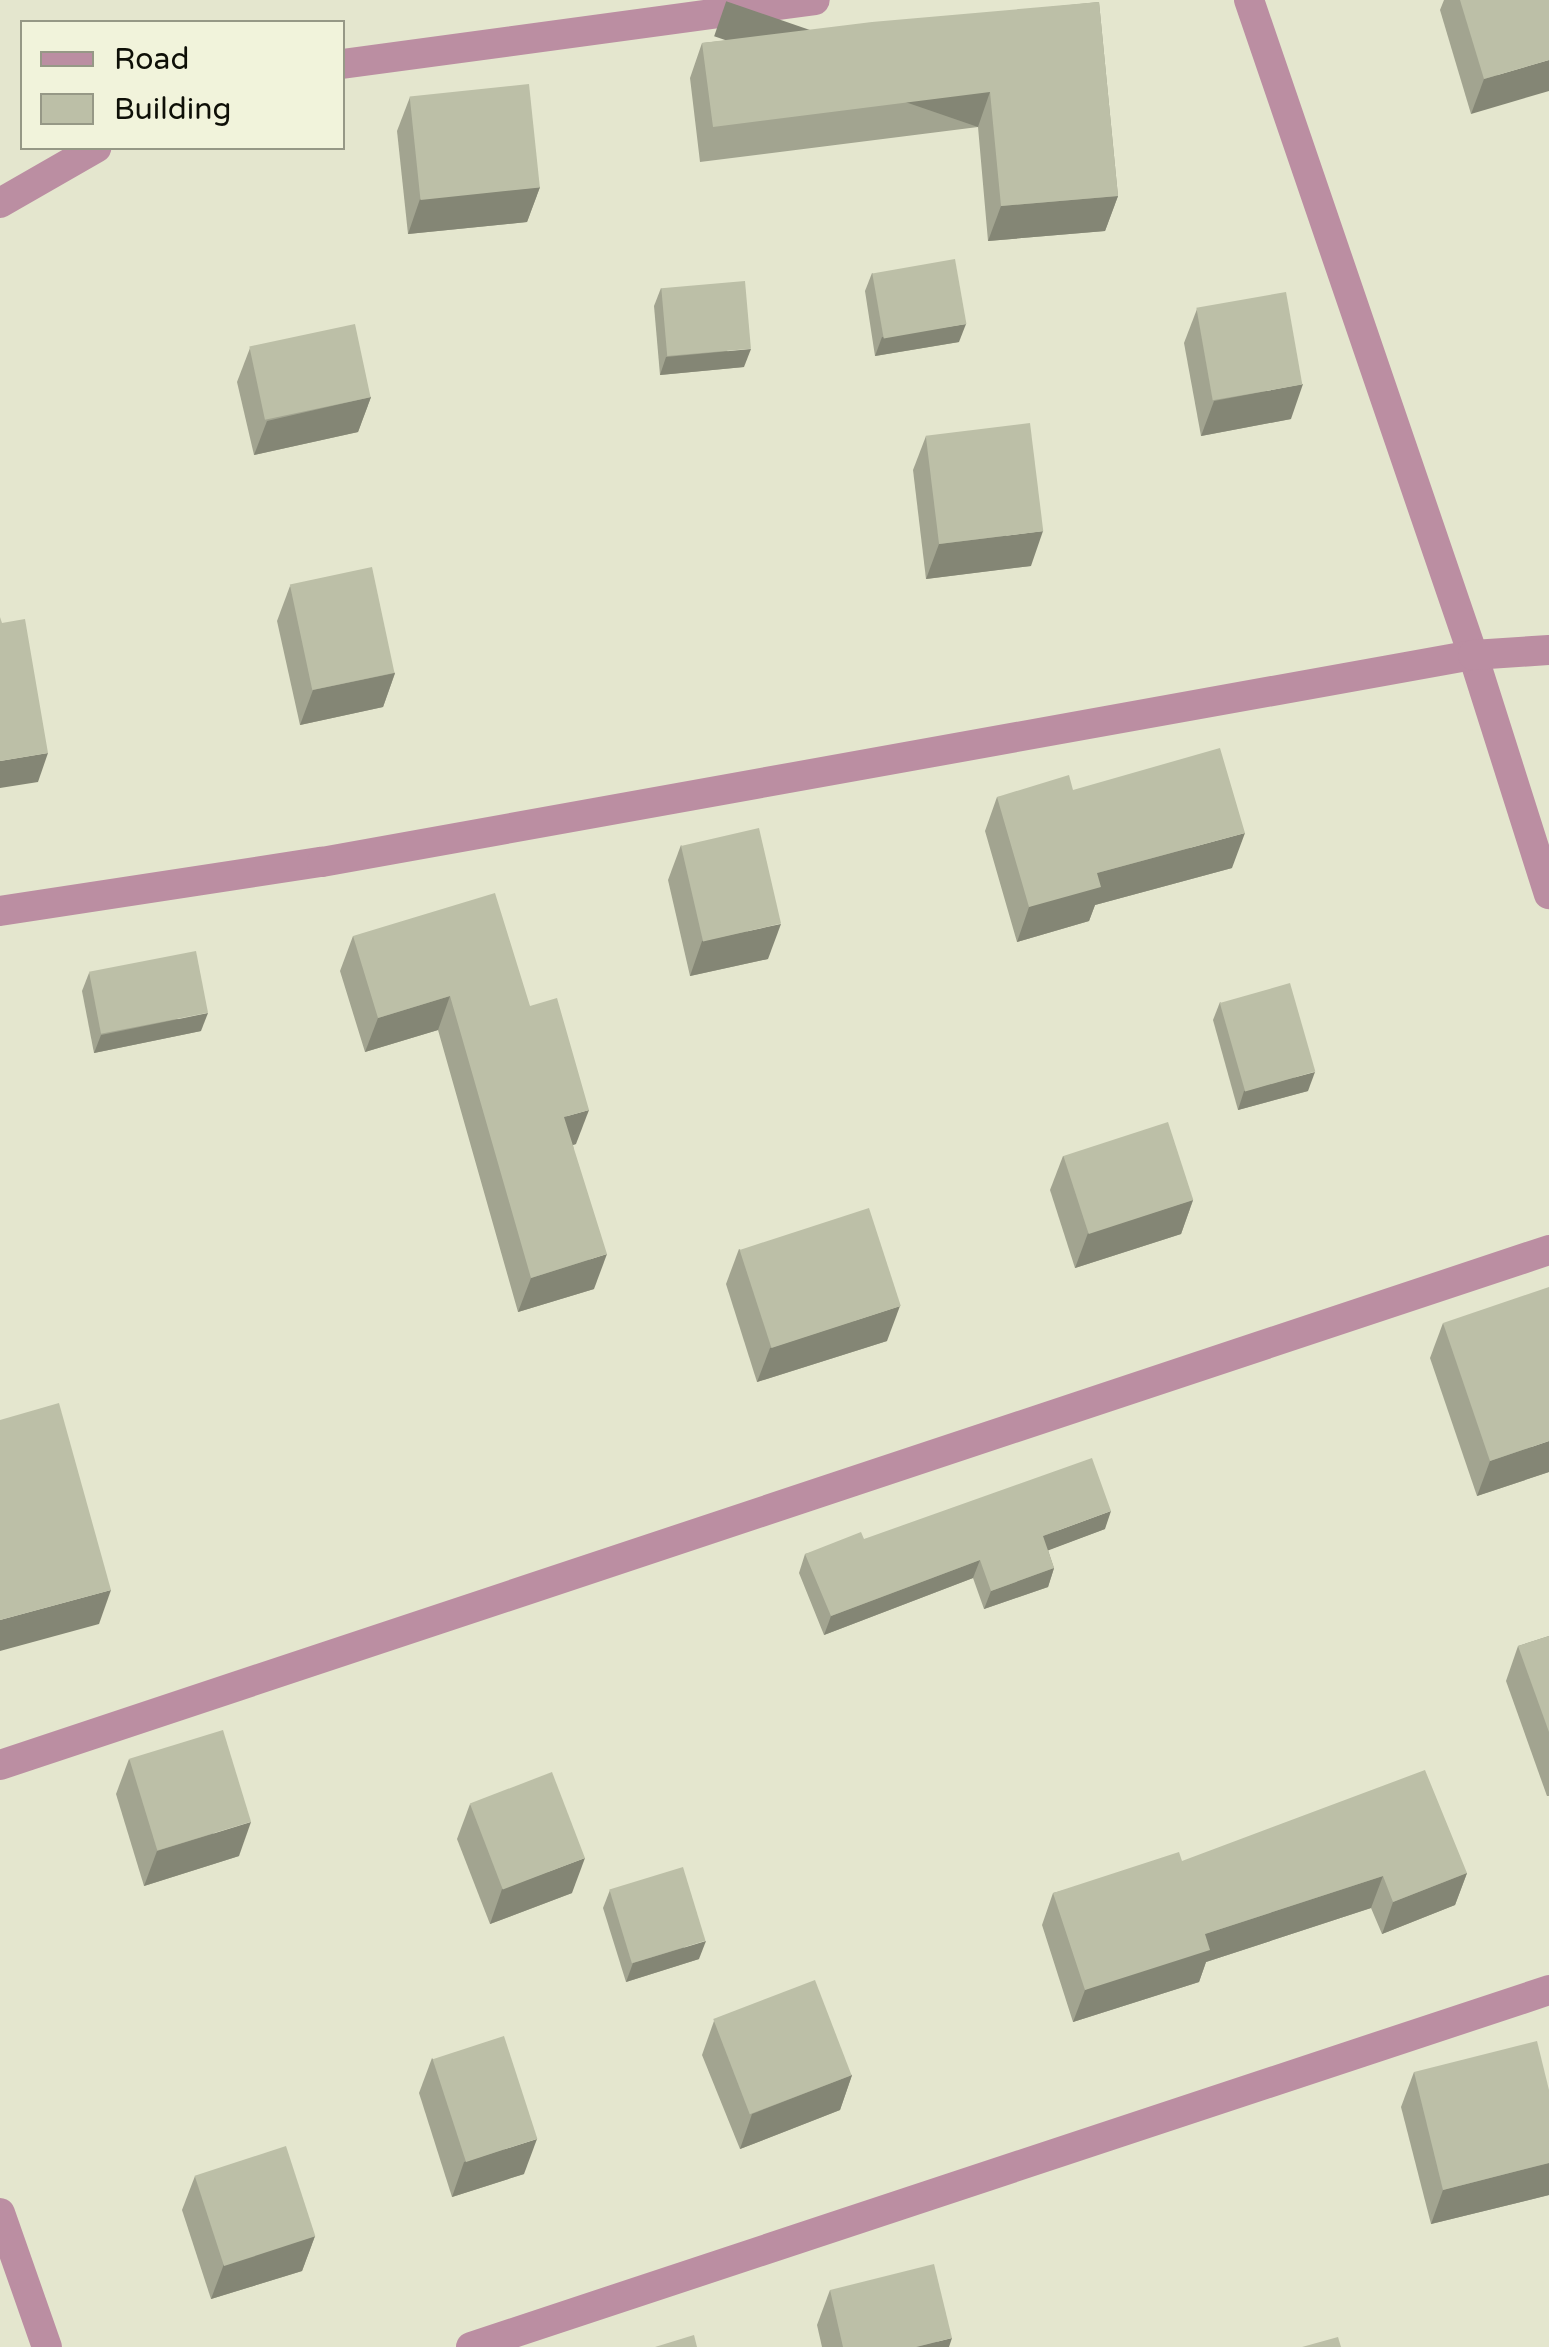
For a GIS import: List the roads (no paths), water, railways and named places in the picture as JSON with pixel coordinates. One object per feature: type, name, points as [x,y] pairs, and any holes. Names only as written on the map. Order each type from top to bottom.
[{"type":"street","points":[[345,64],[815,0]]},
{"type":"street","points":[[1249,0],[1473,654],[1549,894]]},
{"type":"street","points":[[0,203],[93,150]]},
{"type":"street","points":[[0,911],[322,862],[1473,654],[1549,650]]},
{"type":"street","points":[[0,1765],[1549,1250]]},
{"type":"street","points":[[472,2347],[1549,1990]]},
{"type":"street","points":[[0,2214],[47,2347]]}]
